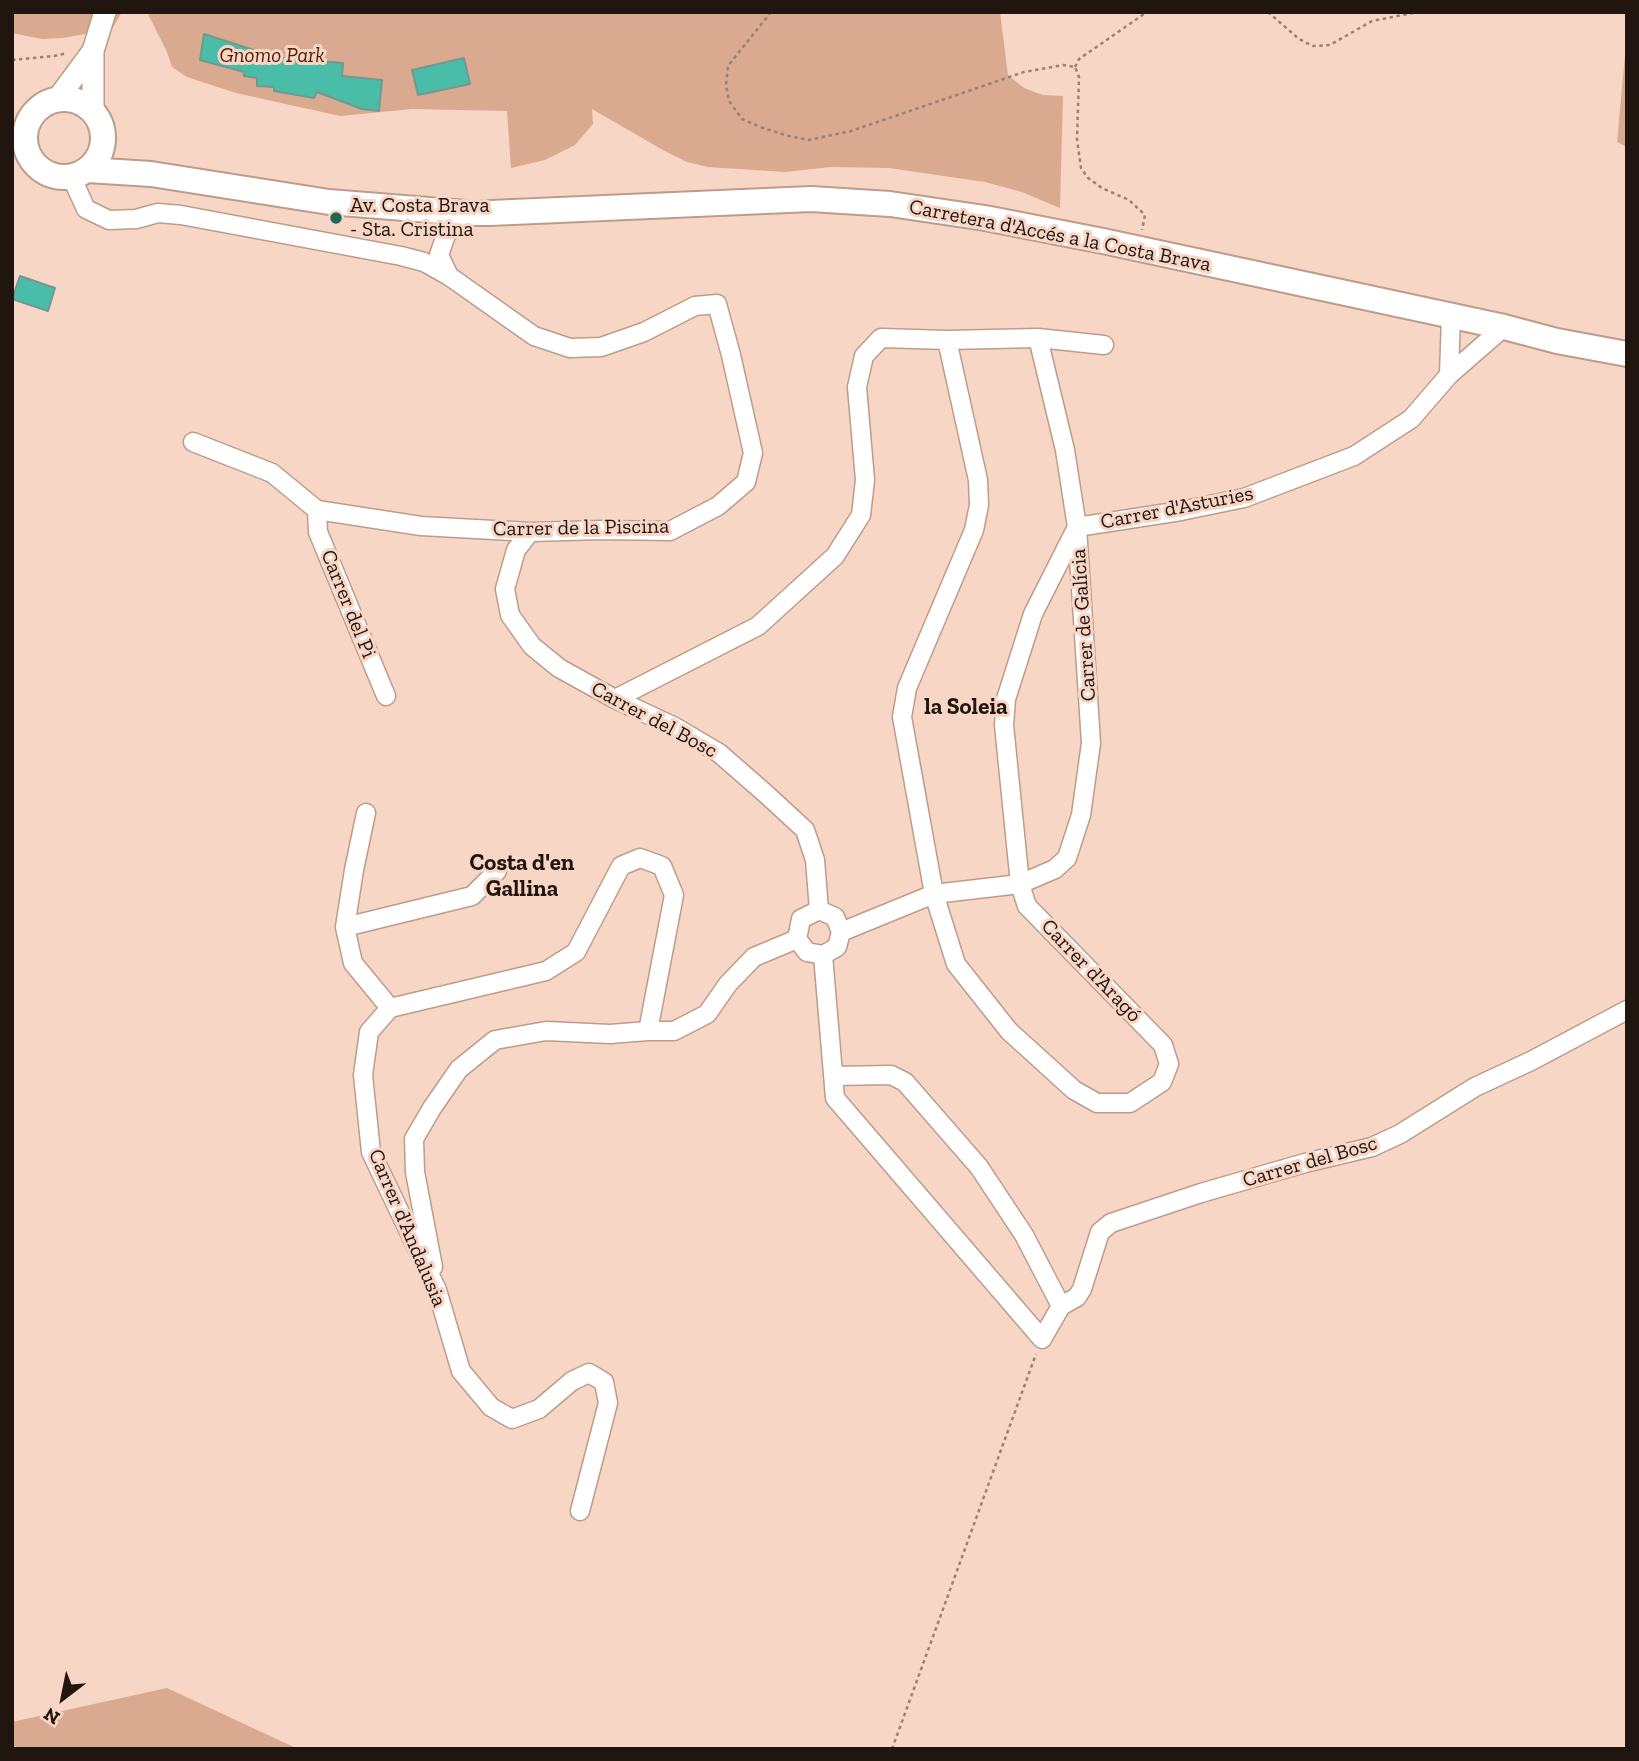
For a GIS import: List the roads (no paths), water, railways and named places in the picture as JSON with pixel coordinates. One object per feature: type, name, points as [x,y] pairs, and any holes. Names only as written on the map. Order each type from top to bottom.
[{"type":"main road","points":[[97,121],[103,141],[100,152],[95,162],[79,173],[61,177],[47,173],[21,154],[26,146],[26,135],[35,110],[74,101],[82,104],[97,121],[121,153],[151,174]]},
{"type":"main road","name":"Carretera d'Accés a la Costa Brava","points":[[79,173],[151,174],[329,202],[466,213],[811,199],[890,204],[985,218],[1138,248],[1504,327],[1557,341],[1627,354]]},
{"type":"street","points":[[97,121],[93,51],[104,12]]},
{"type":"street","points":[[35,110],[93,51]]},
{"type":"street","name":"Carrer de la Piscina","points":[[79,173],[86,209],[109,220],[136,219],[158,213],[181,215],[424,262],[449,276],[534,336],[570,348],[601,347],[644,332],[695,306],[717,304],[732,355],[753,453],[746,482],[718,506],[670,531],[530,532],[421,526],[317,510]]},
{"type":"street","points":[[449,276],[439,255],[446,235],[466,213]]},
{"type":"street","points":[[1449,375],[1451,316]]},
{"type":"street","name":"Carrer d'Asturies","points":[[1077,527],[1244,498],[1354,456],[1411,419],[1449,375],[1504,327]]},
{"type":"street","points":[[615,699],[758,626],[835,556],[861,515],[866,480],[857,387],[864,356],[881,338],[1038,338],[1104,345]]},
{"type":"street","name":"Carrer de Galícia","points":[[841,932],[934,894],[1020,884],[1055,869],[1067,858],[1081,815],[1091,743],[1077,527],[1065,450],[1038,338]]},
{"type":"street","name":"Carrer d'Aragó","points":[[947,340],[978,480],[979,505],[974,530],[907,688],[902,717],[934,894],[956,964],[1009,1031],[1074,1090],[1097,1103],[1130,1103],[1163,1083],[1169,1064],[1163,1045],[1027,906],[1020,884],[1004,725],[1006,699],[1033,614],[1077,527]]},
{"type":"street","points":[[193,442],[272,473],[317,510]]},
{"type":"street","name":"Carrer del Pi","points":[[317,510],[318,532],[386,696]]},
{"type":"street","name":"Carrer del Bosc","points":[[530,532],[516,550],[505,589],[510,615],[532,646],[559,668],[615,699],[675,727],[719,753],[805,831],[815,860],[819,911]]},
{"type":"street","points":[[366,813],[345,927],[353,962],[390,1008],[546,971],[576,952],[621,866],[640,858],[662,866],[674,895],[648,1031]]},
{"type":"street","points":[[345,927],[472,896],[497,871]]},
{"type":"street","points":[[819,911],[835,917],[841,932],[836,947],[823,955],[807,952],[797,939],[801,919],[819,911]]},
{"type":"street","points":[[437,1290],[415,1171],[414,1139],[459,1069],[495,1040],[546,1031],[611,1034],[674,1031],[707,1014],[728,985],[754,957],[797,939]]},
{"type":"street","points":[[823,955],[833,1076],[891,1075],[905,1082],[979,1167],[1024,1235],[1061,1306]]},
{"type":"street","name":"Carrer d'Andalusia","points":[[390,1008],[369,1031],[364,1065],[371,1152],[437,1290],[461,1371],[491,1407],[512,1419],[539,1409],[572,1381],[589,1373],[604,1382],[608,1404],[580,1511]]},
{"type":"street","name":"Carrer del Bosc","points":[[833,1076],[835,1098],[1042,1339],[1061,1306],[1077,1297],[1082,1289],[1100,1232],[1111,1223],[1214,1189],[1372,1147],[1401,1134],[1475,1087],[1531,1061],[1627,1010]]},
{"type":"place","name":"Av. Costa Brava - Sta. Cristina","points":[[336,218]]},
{"type":"district","name":"la Soleia","points":[[966,707]]},
{"type":"district","name":"Costa d'en Gallina","points":[[522,876]]},
{"type":"park label","name":"Gnomo Park","points":[[272,56]]}]
